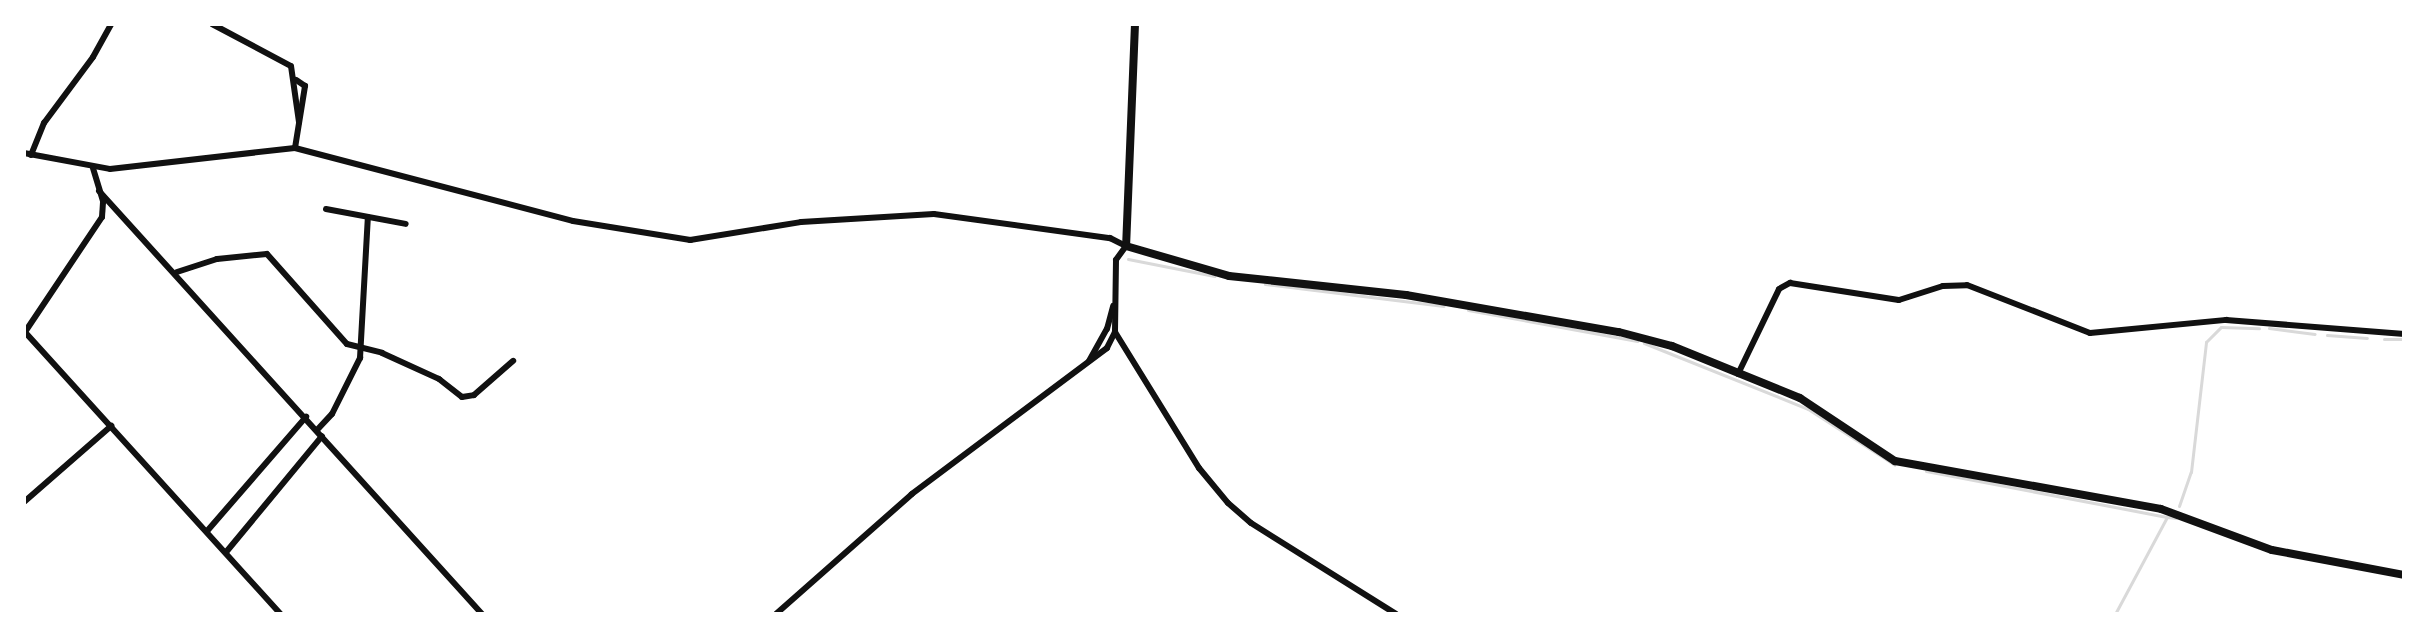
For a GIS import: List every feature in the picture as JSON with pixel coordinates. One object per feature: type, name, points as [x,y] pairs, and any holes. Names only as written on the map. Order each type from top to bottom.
[{"type":"street","points":[[111,24],[93,57],[44,123],[28,154],[93,168],[160,166],[295,148],[573,221],[690,240],[801,222],[872,221],[893,216],[934,214],[1110,238],[1126,246],[1229,276],[1406,295],[1619,332],[1672,346],[1800,398],[1895,461],[2161,509],[2272,550],[2404,575]]},
{"type":"street","points":[[212,24],[279,58],[294,70],[299,122],[295,148]]},
{"type":"street","points":[[776,614],[912,494],[1107,348],[1115,332],[1116,260],[1126,246],[1135,24]]},
{"type":"street","points":[[93,168],[102,217]]},
{"type":"street","points":[[99,191],[177,272],[482,614]]},
{"type":"street","points":[[326,209],[406,224]]},
{"type":"street","points":[[124,216],[112,212],[102,217],[24,332],[208,530],[281,614]]},
{"type":"street","points":[[227,551],[320,433],[358,366],[368,217]]},
{"type":"street","points":[[177,272],[217,259],[267,254],[347,344],[382,353],[439,379],[462,397],[474,395],[513,361]]},
{"type":"street","points":[[1738,374],[1779,289],[1790,283],[1899,300],[1953,284],[1967,285],[2090,333],[2226,320],[2404,334]]},
{"type":"street","points":[[1084,367],[1107,329],[1115,293]]},
{"type":"street","points":[[1115,332],[1199,468],[1228,503],[1251,523],[1396,614]]},
{"type":"street","points":[[208,530],[306,417]]},
{"type":"street","points":[[24,502],[111,426]]},
{"type":"waterway","points":[[1128,259],[1214,276]]},
{"type":"waterway","points":[[1265,284],[1444,306]]},
{"type":"waterway","points":[[1468,310],[1637,341]]},
{"type":"waterway","points":[[2179,506],[2191,472],[2206,342],[2221,327],[2259,328]]},
{"type":"waterway","points":[[2269,328],[2315,334]]},
{"type":"waterway","points":[[2327,335],[2367,338]]},
{"type":"waterway","points":[[2384,339],[2404,339]]},
{"type":"waterway","points":[[1644,343],[1808,409],[1895,465]]},
{"type":"waterway","points":[[1926,471],[2167,517]]},
{"type":"waterway","points":[[2115,614],[2167,517],[2176,518]]}]
